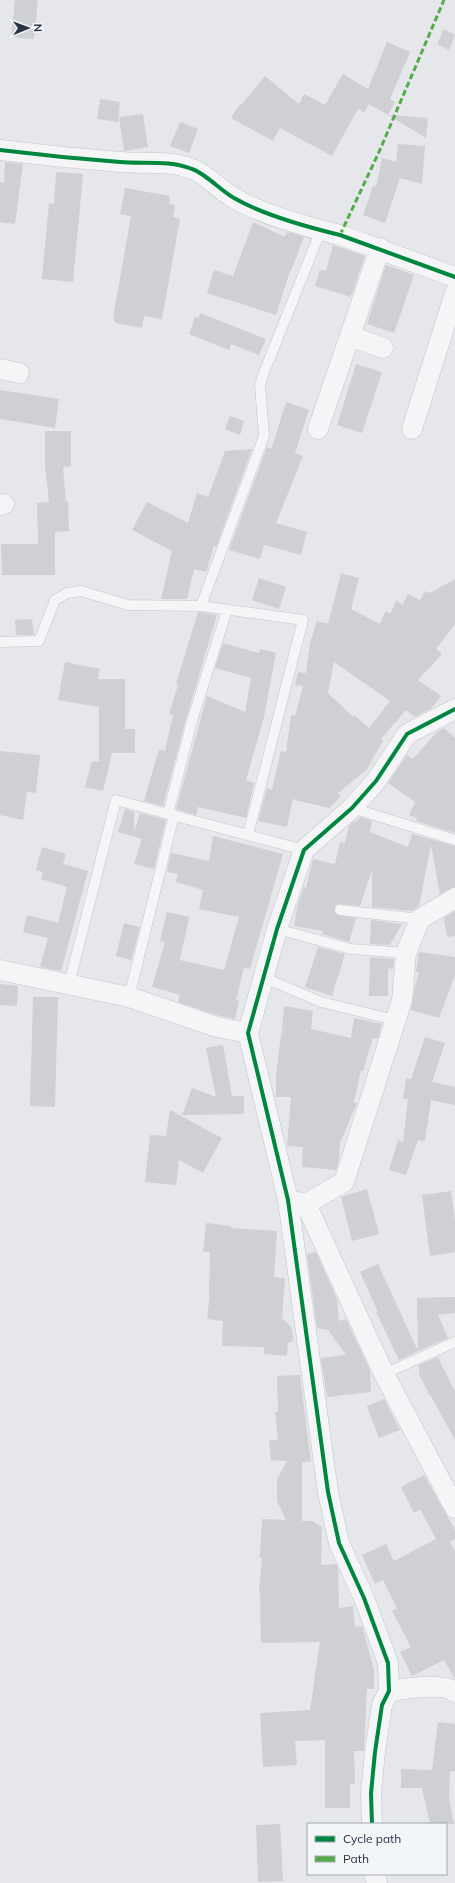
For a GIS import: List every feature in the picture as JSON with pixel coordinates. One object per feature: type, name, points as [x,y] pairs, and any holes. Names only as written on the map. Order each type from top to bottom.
[{"type":"street","points":[[0,150],[82,159],[127,162],[169,162],[194,169],[227,194],[247,206],[321,230],[340,234],[455,277]]},
{"type":"street","points":[[318,429],[380,248]]},
{"type":"street","points":[[412,429],[455,294]]},
{"type":"street","points":[[350,336],[383,348]]},
{"type":"street","points":[[372,1823],[371,1792],[375,1752],[382,1705],[389,1691],[388,1663],[364,1598],[339,1543],[328,1492],[297,1202],[248,1033],[277,929],[304,850],[352,808],[376,781],[407,734],[455,709]]},
{"type":"street","points":[[297,1202],[344,1182],[402,1000],[406,953],[420,919],[455,898]]},
{"type":"street","points":[[0,970],[129,996],[217,1027],[248,1033]]},
{"type":"street","points":[[297,1202],[384,1374],[455,1508]]},
{"type":"street","points":[[389,1691],[422,1687],[451,1689],[455,1692]]},
{"type":"lane","points":[[201,606],[264,436],[260,385],[263,374],[321,230]]},
{"type":"lane","points":[[0,642],[39,641],[55,600],[67,593],[81,591],[128,605],[201,606],[303,620],[248,835]]},
{"type":"lane","points":[[129,996],[192,721],[228,610]]},
{"type":"lane","points":[[69,984],[116,800],[304,850]]},
{"type":"lane","points":[[352,808],[455,840]]},
{"type":"lane","points":[[340,910],[420,919]]},
{"type":"lane","points":[[277,929],[351,949],[406,953]]},
{"type":"lane","points":[[264,978],[321,1002],[395,1020]]},
{"type":"lane","points":[[384,1374],[455,1342]]},
{"type":"building","points":[[15,0],[38,0],[34,39],[11,37]]},
{"type":"building","points":[[444,29],[455,35],[449,50],[437,44]]},
{"type":"building","points":[[387,42],[410,52],[390,99],[395,102],[388,115],[369,104],[364,113],[358,109],[332,156],[280,128],[273,141],[231,118],[240,104],[241,105],[265,76],[299,104],[304,94],[325,105],[343,74],[368,89]]},
{"type":"building","points":[[100,99],[120,102],[118,122],[97,119]]},
{"type":"building","points":[[143,114],[148,147],[124,151],[119,117]]},
{"type":"building","points":[[388,115],[428,118],[426,138]]},
{"type":"building","points":[[180,122],[198,129],[189,153],[170,146]]},
{"type":"building","points":[[398,144],[425,146],[422,184],[400,178],[385,223],[363,215],[373,186],[376,187],[382,158],[396,162]]},
{"type":"building","points":[[5,162],[23,164],[15,224],[0,222],[0,182],[4,183]]},
{"type":"building","points":[[56,172],[83,174],[73,282],[42,279],[49,203],[54,204]]},
{"type":"building","points":[[125,188],[170,196],[169,204],[175,205],[173,217],[180,219],[162,319],[144,316],[142,328],[116,323],[113,318],[131,216],[120,214]]},
{"type":"building","points":[[253,222],[285,237],[287,232],[304,237],[290,271],[276,315],[207,293],[214,270],[233,276]]},
{"type":"building","points":[[333,245],[365,256],[351,297],[315,286],[320,270],[326,271]]},
{"type":"building","points":[[386,265],[414,275],[394,333],[367,324]]},
{"type":"building","points":[[200,313],[266,339],[259,355],[231,344],[229,350],[189,334],[195,317],[199,318]]},
{"type":"building","points":[[356,364],[382,372],[362,433],[337,425]]},
{"type":"building","points":[[0,390],[59,399],[55,428],[0,419]]},
{"type":"building","points":[[286,402],[309,410],[295,453],[303,456],[276,523],[307,532],[301,555],[264,545],[260,559],[229,550],[267,447],[271,449],[272,447]]},
{"type":"building","points":[[230,416],[244,421],[240,435],[225,429]]},
{"type":"building","points":[[45,431],[71,431],[71,466],[63,467],[66,502],[68,501],[69,531],[55,532],[55,575],[2,575],[1,544],[38,544],[37,503],[49,502],[45,465]]},
{"type":"building","points":[[252,449],[216,547],[214,546],[206,572],[194,569],[187,599],[161,599],[172,551],[132,530],[147,502],[188,523],[197,493],[208,497],[225,451]]},
{"type":"building","points":[[341,573],[359,578],[351,609],[380,624],[386,611],[390,614],[397,600],[402,605],[408,594],[420,600],[425,591],[430,593],[455,579],[455,624],[436,649],[442,654],[418,680],[441,696],[432,708],[415,717],[406,710],[381,739],[383,741],[367,769],[338,793],[341,796],[329,808],[295,800],[293,798],[287,827],[258,821],[267,788],[272,790],[281,751],[286,752],[291,715],[295,716],[303,686],[295,685],[298,672],[306,673],[310,643],[317,621],[328,624]],"holes":[[[334,662],[390,701],[369,728],[354,715],[353,717],[328,693]]]},
{"type":"building","points":[[259,578],[286,587],[279,609],[252,600]]},
{"type":"building","points":[[198,612],[217,615],[186,719],[163,806],[144,801],[159,749],[165,751],[173,715],[169,714],[178,685],[176,684]]},
{"type":"building","points":[[32,619],[34,635],[16,635],[15,620]]},
{"type":"building","points":[[223,643],[259,653],[260,649],[276,653],[264,717],[246,780],[254,783],[246,818],[198,807],[196,815],[176,809],[207,696],[245,712],[251,678],[215,668]]},
{"type":"building","points":[[65,662],[100,669],[98,679],[125,679],[125,729],[135,729],[135,753],[112,753],[103,791],[85,787],[92,761],[99,762],[99,707],[58,700]]},
{"type":"building","points":[[444,728],[455,738],[455,833],[416,821],[417,818],[409,815],[415,802],[388,783],[407,755],[413,759],[437,732]]},
{"type":"building","points":[[0,751],[40,755],[36,793],[27,792],[23,820],[0,815]]},
{"type":"building","points":[[125,809],[134,812],[134,833],[140,813],[166,820],[154,869],[134,864],[142,839],[118,832]]},
{"type":"building","points":[[360,817],[372,821],[370,832],[408,847],[412,834],[455,846],[455,887],[440,894],[431,845],[419,906],[412,911],[372,907],[372,870],[360,906],[337,904],[334,909],[336,915],[356,918],[349,942],[322,934],[323,931],[294,926],[298,903],[304,887],[306,888],[313,859],[335,864],[340,842],[345,843],[349,826],[354,821],[356,822]]},
{"type":"building","points":[[213,836],[283,854],[250,969],[244,968],[236,1000],[239,1001],[235,1019],[220,1016],[178,1002],[180,995],[152,987],[165,942],[160,941],[167,912],[189,917],[180,960],[224,970],[239,917],[199,909],[203,890],[176,882],[178,874],[167,872],[171,853],[209,861]]},
{"type":"building","points":[[42,847],[66,854],[63,864],[88,871],[61,971],[40,967],[48,938],[23,932],[27,915],[58,923],[67,887],[41,879],[43,872],[36,870]]},
{"type":"building","points":[[455,911],[455,936],[447,937],[444,918]]},
{"type":"building","points":[[371,920],[402,924],[390,945],[370,944]]},
{"type":"building","points":[[124,923],[140,927],[131,960],[116,956]]},
{"type":"building","points":[[318,947],[345,954],[332,996],[305,987]]},
{"type":"building","points":[[419,952],[455,957],[455,975],[439,1018],[411,1010],[419,972],[416,972]]},
{"type":"building","points":[[370,957],[394,959],[393,969],[388,968],[388,996],[369,996]]},
{"type":"building","points":[[0,984],[18,986],[17,1006],[0,1005]]},
{"type":"building","points":[[33,997],[58,997],[55,1107],[30,1106]]},
{"type":"building","points":[[284,1006],[313,1011],[311,1029],[351,1038],[354,1018],[382,1024],[378,1039],[373,1038],[363,1071],[361,1070],[354,1102],[357,1103],[340,1143],[339,1159],[336,1170],[302,1167],[303,1147],[287,1146],[291,1097],[276,1097],[276,1075],[281,1034],[285,1034],[282,1033]]},
{"type":"building","points":[[425,1037],[445,1043],[432,1082],[455,1087],[455,1105],[431,1100],[425,1141],[418,1140],[406,1175],[389,1170],[398,1140],[403,1142],[408,1099],[403,1099],[406,1078],[411,1079]]},
{"type":"building","points":[[223,1045],[232,1096],[244,1096],[244,1114],[182,1115],[192,1088],[216,1097],[206,1048]]},
{"type":"building","points":[[170,1110],[222,1138],[203,1173],[179,1160],[176,1185],[145,1182],[150,1135],[166,1136]]},
{"type":"building","points":[[367,1189],[379,1234],[352,1241],[341,1197]]},
{"type":"building","points":[[451,1191],[455,1220],[455,1252],[430,1256],[422,1195]]},
{"type":"building","points":[[206,1223],[231,1226],[231,1228],[277,1231],[274,1277],[285,1278],[282,1318],[292,1328],[293,1341],[288,1343],[287,1356],[264,1354],[264,1347],[222,1346],[223,1321],[207,1319],[210,1294],[210,1252],[203,1252]]},
{"type":"building","points":[[316,1252],[337,1299],[339,1321],[346,1319],[370,1370],[371,1392],[327,1397],[321,1358],[346,1355],[328,1330],[317,1328],[307,1254]]},
{"type":"building","points":[[378,1264],[418,1351],[399,1360],[376,1312],[378,1312],[360,1272]]},
{"type":"building","points":[[455,1297],[455,1313],[438,1315],[448,1338],[418,1351],[417,1298]]},
{"type":"building","points":[[438,1357],[455,1392],[455,1440],[419,1374],[419,1365]]},
{"type":"building","points":[[300,1375],[311,1462],[302,1462],[302,1521],[312,1521],[322,1527],[321,1565],[336,1564],[338,1568],[339,1608],[353,1606],[355,1627],[362,1626],[374,1670],[374,1689],[367,1689],[364,1751],[354,1751],[355,1784],[350,1784],[350,1808],[325,1808],[325,1740],[295,1741],[297,1765],[263,1767],[260,1713],[310,1710],[320,1642],[261,1643],[259,1593],[262,1558],[260,1558],[262,1519],[286,1520],[277,1501],[277,1479],[287,1461],[271,1460],[269,1440],[278,1440],[275,1412],[278,1412],[277,1376]]},
{"type":"building","points":[[384,1399],[400,1430],[379,1438],[367,1406]]},
{"type":"building","points":[[424,1475],[455,1530],[455,1539],[450,1542],[455,1552],[455,1679],[444,1660],[412,1676],[400,1652],[411,1647],[392,1611],[397,1608],[383,1580],[375,1584],[362,1555],[386,1544],[394,1561],[436,1539],[420,1509],[414,1513],[401,1487]]},
{"type":"building","points":[[438,1722],[455,1724],[455,1771],[450,1771],[449,1799],[454,1824],[430,1823],[422,1788],[401,1788],[401,1769],[432,1770]]},
{"type":"building","points":[[280,1824],[283,1881],[258,1882],[256,1825]]},
{"type":"marked path","points":[[340,235],[379,152],[444,0]]},
{"type":"cycle path","points":[[0,150],[90,160],[129,163],[166,163],[183,166],[197,171],[229,195],[258,210],[340,235],[455,277]]},
{"type":"cycle path","points":[[372,1823],[371,1793],[375,1752],[382,1705],[389,1691],[388,1663],[364,1598],[339,1543],[328,1492],[288,1200],[248,1033],[277,929],[304,850],[352,808],[376,781],[407,734],[455,709]]}]
